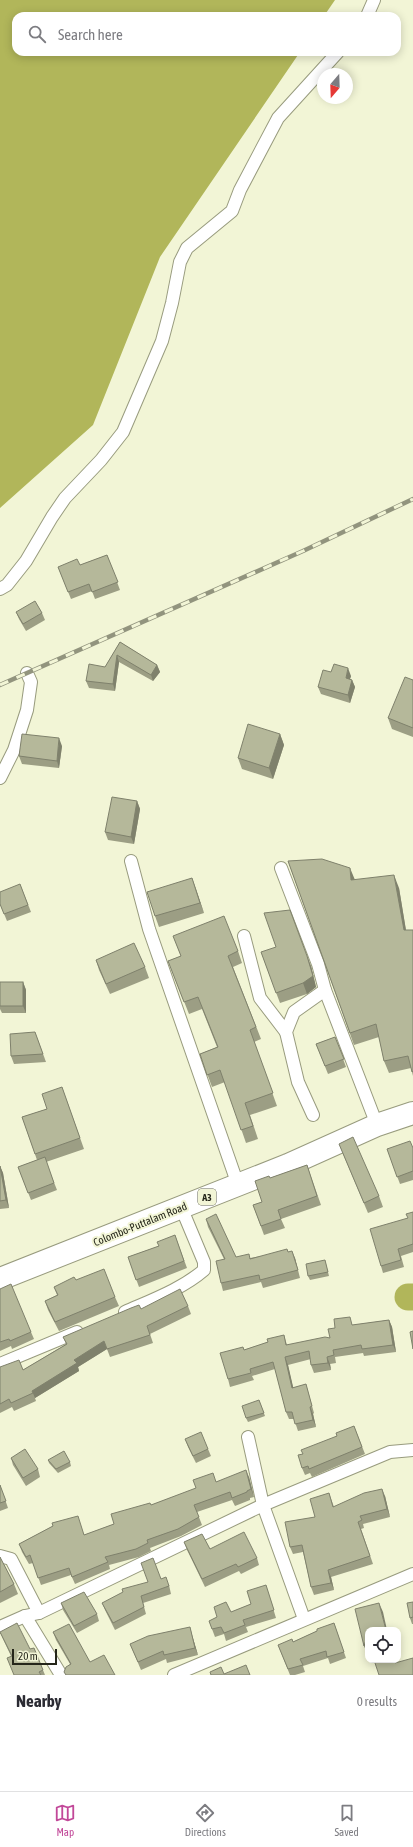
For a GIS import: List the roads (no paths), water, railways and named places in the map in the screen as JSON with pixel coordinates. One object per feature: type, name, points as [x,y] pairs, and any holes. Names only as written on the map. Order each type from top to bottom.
[{"type":"highway","name":"Colombo-Puttalam Road","points":[[0,1279],[288,1165],[377,1125],[413,1113]]},
{"type":"street","points":[[369,12],[374,0]]},
{"type":"street","points":[[0,589],[7,585],[26,561],[65,498],[101,460],[123,432],[162,341],[172,303],[180,262],[187,248],[232,211],[240,190],[278,118],[334,56]]},
{"type":"street","points":[[0,778],[14,750],[27,710],[31,682],[26,674]]},
{"type":"street","points":[[131,861],[149,928],[238,1185]]},
{"type":"street","points":[[281,868],[318,964],[325,990],[377,1125]]},
{"type":"street","points":[[244,936],[260,998],[286,1032],[298,1082],[313,1115]]},
{"type":"street","points":[[286,1032],[294,1012],[325,990]]},
{"type":"street","points":[[116,1315],[160,1297],[197,1276],[204,1270],[204,1262],[181,1207]]},
{"type":"street","points":[[0,1364],[88,1328]]},
{"type":"street","points":[[248,1437],[263,1505],[304,1619]]},
{"type":"street","points":[[0,1627],[25,1616],[39,1613],[263,1505],[390,1452],[413,1450]]},
{"type":"street","points":[[0,1556],[11,1559],[39,1613]]},
{"type":"street","points":[[174,1675],[413,1574]]},
{"type":"street","points":[[25,1616],[61,1675]]},
{"type":"waterway","points":[[408,1297],[413,1297]]},
{"type":"railway","points":[[0,685],[303,551],[413,499]]}]
